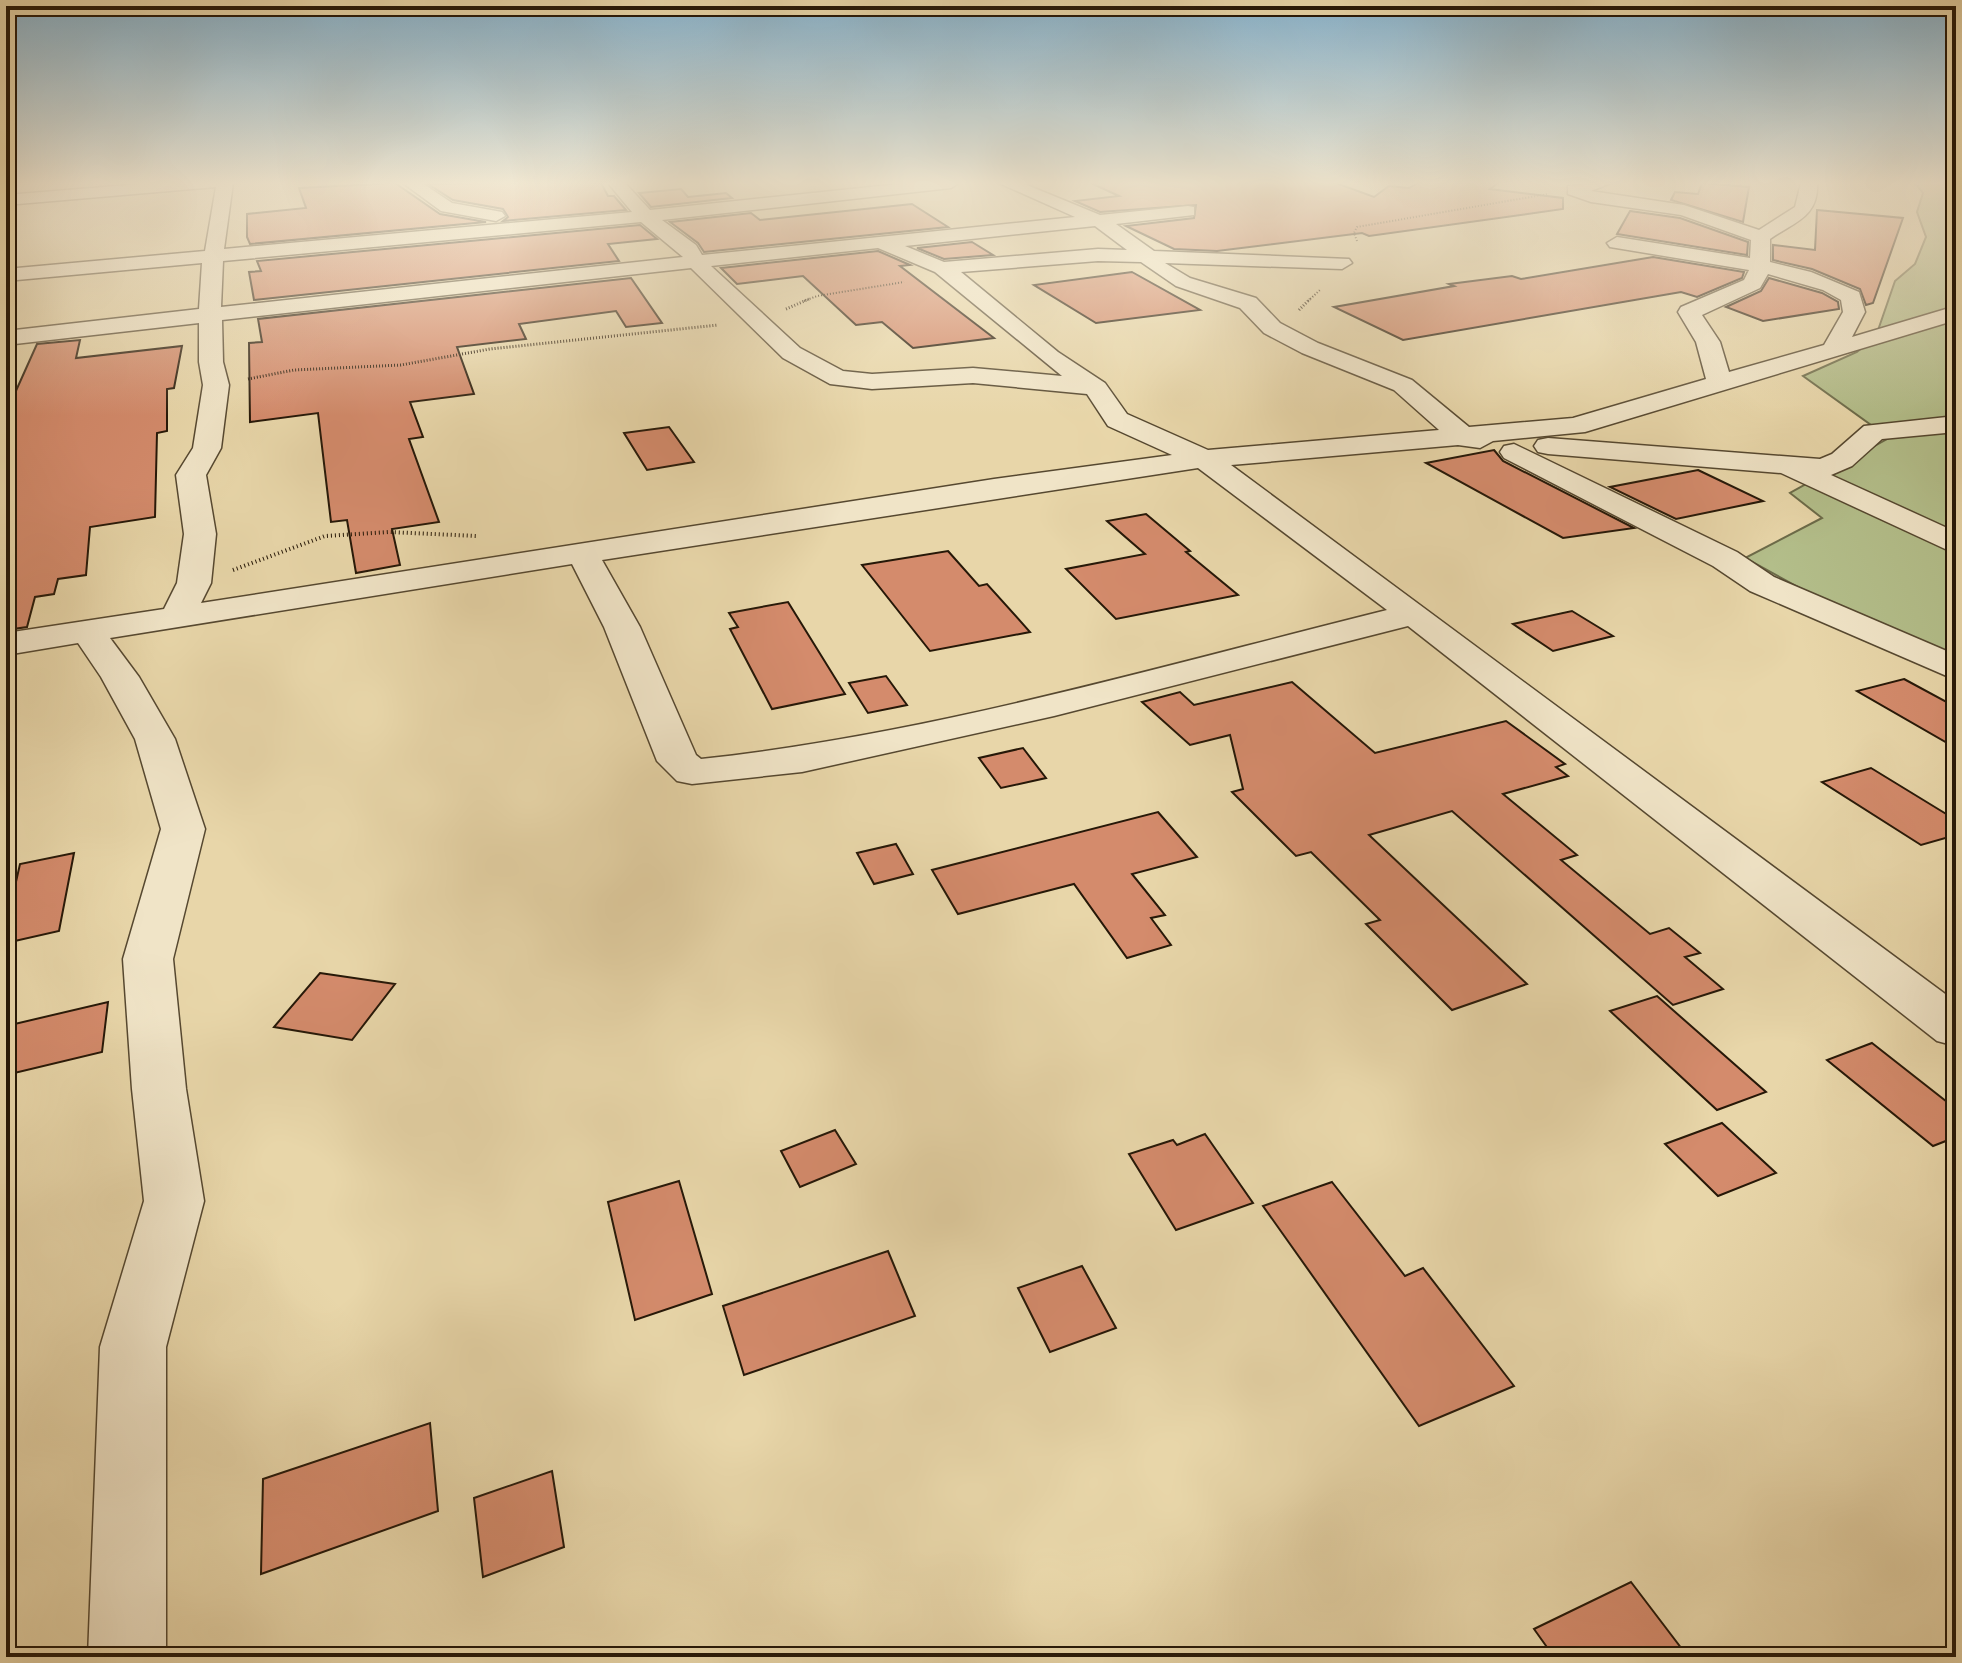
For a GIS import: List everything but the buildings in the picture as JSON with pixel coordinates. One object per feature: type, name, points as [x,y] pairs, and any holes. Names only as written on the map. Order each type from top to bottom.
[{"type":"street","points":[[6,275],[163,261]]},
{"type":"street","points":[[178,615],[194,583],[200,534],[191,475],[207,448],[216,385],[211,362],[213,261]]},
{"type":"street","points":[[695,261],[757,321],[810,366],[850,380],[957,375],[1096,388]]},
{"type":"street","points":[[6,338],[699,261]]},
{"type":"street","points":[[924,261],[942,268],[1050,357],[1096,388],[1117,420],[1204,459],[1414,614],[1955,1028]]},
{"type":"street","points":[[942,268],[1031,261]]},
{"type":"street","points":[[1150,261],[1183,282],[1248,303],[1272,328],[1310,348],[1403,385],[1480,440],[1725,559],[1762,584],[1956,669]]},
{"type":"street","points":[[1276,261],[1342,263]]},
{"type":"street","points":[[1718,261],[1816,279],[1851,297],[1854,312],[1834,347]]},
{"type":"street","points":[[1720,383],[1708,342],[1689,312],[1753,284],[1760,261]]},
{"type":"street","points":[[6,644],[178,615],[1204,459],[1480,440],[1575,426],[1956,313]]},
{"type":"street","points":[[1876,336],[1943,340]]},
{"type":"street","points":[[1480,440],[1792,468],[1824,468],[1842,460],[1874,432],[1956,424]]},
{"type":"street","points":[[1792,468],[1956,544]]},
{"type":"street","points":[[583,554],[622,627],[678,761],[692,772],[760,767],[817,756],[1054,704],[1414,614]]},
{"type":"street","points":[[87,631],[120,677],[155,739],[183,829],[148,959],[159,1089],[174,1201],[133,1347],[127,1657]]},
{"type":"path","points":[[1272,328],[1305,307],[1344,261]]},
{"type":"path","points":[[216,385],[294,370],[401,365],[490,349],[757,321],[817,296],[882,288],[942,268]]},
{"type":"path","points":[[194,583],[325,536],[389,532],[490,536]]},
{"type":"green space","points":[[1916,261],[1956,261],[1956,661],[1900,643],[1745,558],[1822,518],[1790,493],[1889,438],[1803,376],[1857,352],[1876,336],[1895,281]]}]
